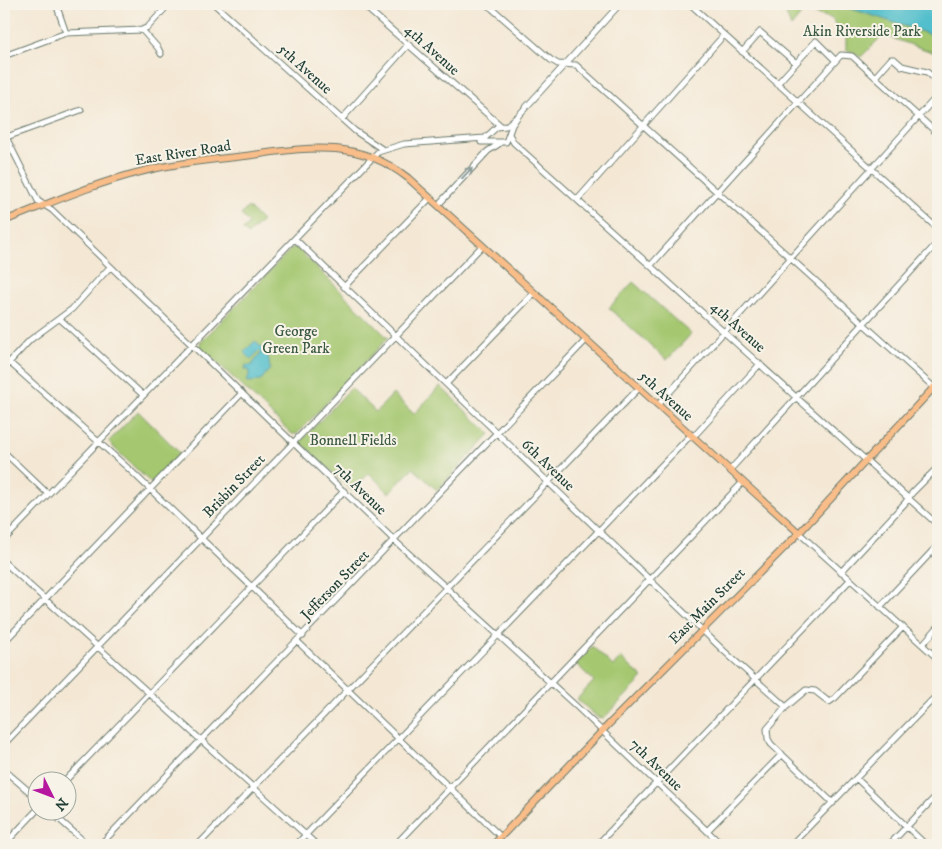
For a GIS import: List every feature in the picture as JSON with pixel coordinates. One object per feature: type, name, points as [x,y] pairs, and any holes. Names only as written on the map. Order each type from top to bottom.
[{"type":"main road","name":"East River Road","points":[[4,221],[139,172],[168,166],[304,148],[347,149],[373,156]]},
{"type":"main road","name":"5th Avenue","points":[[373,156],[398,171],[438,205],[799,533]]},
{"type":"main road","name":"East Main Street","points":[[493,845],[702,629],[799,533],[937,387]]},
{"type":"street","points":[[56,4],[66,33]]},
{"type":"street","points":[[4,56],[66,33],[142,30],[150,25],[169,4]]},
{"type":"street","name":"5th Avenue","points":[[214,4],[342,119],[382,149]]},
{"type":"street","name":"4th Avenue","points":[[362,4],[486,115],[502,126],[520,148],[938,525]]},
{"type":"street","points":[[487,4],[551,60],[558,64],[576,65],[790,258],[937,387]]},
{"type":"street","points":[[474,141],[486,138],[518,116],[620,4]]},
{"type":"street","points":[[690,4],[938,229]]},
{"type":"street","points":[[142,30],[161,54]]},
{"type":"street","points":[[742,52],[760,32],[796,63]]},
{"type":"street","points":[[578,199],[724,35]]},
{"type":"street","points":[[777,84],[816,41],[835,60]]},
{"type":"street","points":[[342,119],[408,45]]},
{"type":"street","points":[[651,265],[841,55],[852,56],[938,134]]},
{"type":"street","points":[[875,77],[891,59],[894,59],[902,66],[927,72],[938,82]]},
{"type":"street","points":[[658,405],[938,95]]},
{"type":"street","points":[[4,136],[81,110]]},
{"type":"street","name":"4th Avenue","points":[[486,115],[499,143]]},
{"type":"street","points":[[438,205],[488,151],[510,135],[518,116]]},
{"type":"street","name":"7th Avenue","points":[[4,136],[36,198],[44,206],[52,210],[394,540],[551,683],[722,845]]},
{"type":"street","name":"4th Avenue","points":[[382,149],[404,144],[474,141],[499,143],[520,148]]},
{"type":"street","points":[[4,540],[373,156],[382,149]]},
{"type":"street","points":[[344,286],[430,198]]},
{"type":"street","name":"6th Avenue","points":[[295,239],[650,580],[786,707]]},
{"type":"street","points":[[730,470],[938,242]]},
{"type":"street","name":"Brisbin Street","points":[[4,744],[482,246]]},
{"type":"street","points":[[4,368],[34,336],[72,309],[110,267]]},
{"type":"street","points":[[446,384],[534,293]]},
{"type":"street","points":[[60,319],[143,395]]},
{"type":"street","name":"Jefferson Street","points":[[100,845],[298,642],[586,340]]},
{"type":"street","points":[[9,362],[150,488],[303,636]]},
{"type":"street","points":[[296,845],[760,364]]},
{"type":"street","points":[[198,845],[639,388]]},
{"type":"street","points":[[4,642],[242,393]]},
{"type":"street","points":[[4,452],[48,494]]},
{"type":"street","points":[[842,572],[934,471]]},
{"type":"street","points":[[395,845],[744,482]]},
{"type":"street","points":[[74,772],[344,491]]},
{"type":"street","name":"5th Avenue","points":[[799,533],[938,659]]},
{"type":"street","points":[[880,607],[938,545]]},
{"type":"street","points":[[4,562],[317,845]]},
{"type":"street","points":[[597,845],[850,580]]},
{"type":"street","points":[[833,803],[771,744],[767,734],[769,725],[806,690],[815,690],[829,702],[835,698],[903,627]]},
{"type":"street","points":[[923,644],[938,627]]},
{"type":"street","points":[[298,642],[501,836]]},
{"type":"street","points":[[791,845],[938,694]]},
{"type":"street","points":[[707,831],[782,754]]},
{"type":"street","points":[[4,770],[28,790]]},
{"type":"street","points":[[856,778],[926,845]]},
{"type":"street","points":[[889,845],[938,794]]},
{"type":"street","points":[[4,845],[28,820]]},
{"type":"street","points":[[62,822],[88,845]]},
{"type":"green space","name":"Akin Riverside Park","points":[[772,4],[836,4],[938,35],[938,54],[883,35],[861,57],[846,49],[846,38],[831,18],[804,11],[791,27],[784,8]]},
{"type":"green space","points":[[248,207],[262,221],[248,235],[243,230],[249,223],[241,215]]},
{"type":"green space","name":"George Green Park","points":[[293,247],[298,249],[388,338],[297,434],[292,434],[200,346],[200,343]]},
{"type":"green space","points":[[633,282],[691,334],[667,360],[609,308]]},
{"type":"green space","name":"Bonnell Fields","points":[[440,386],[490,434],[437,490],[413,468],[389,493],[369,473],[352,491],[300,442],[351,388],[376,412],[393,394],[414,414]]},
{"type":"green space","points":[[138,411],[180,453],[151,483],[108,442]]},
{"type":"green space","points":[[592,646],[613,666],[621,658],[643,678],[604,718],[597,717],[577,699],[594,681],[576,664]]},
{"type":"water","points":[[837,4],[938,4],[938,37]]},
{"type":"water","points":[[255,341],[268,354],[270,369],[260,381],[247,382],[250,371],[245,369],[246,365],[251,366],[261,353],[259,351],[251,359],[244,352]]}]
